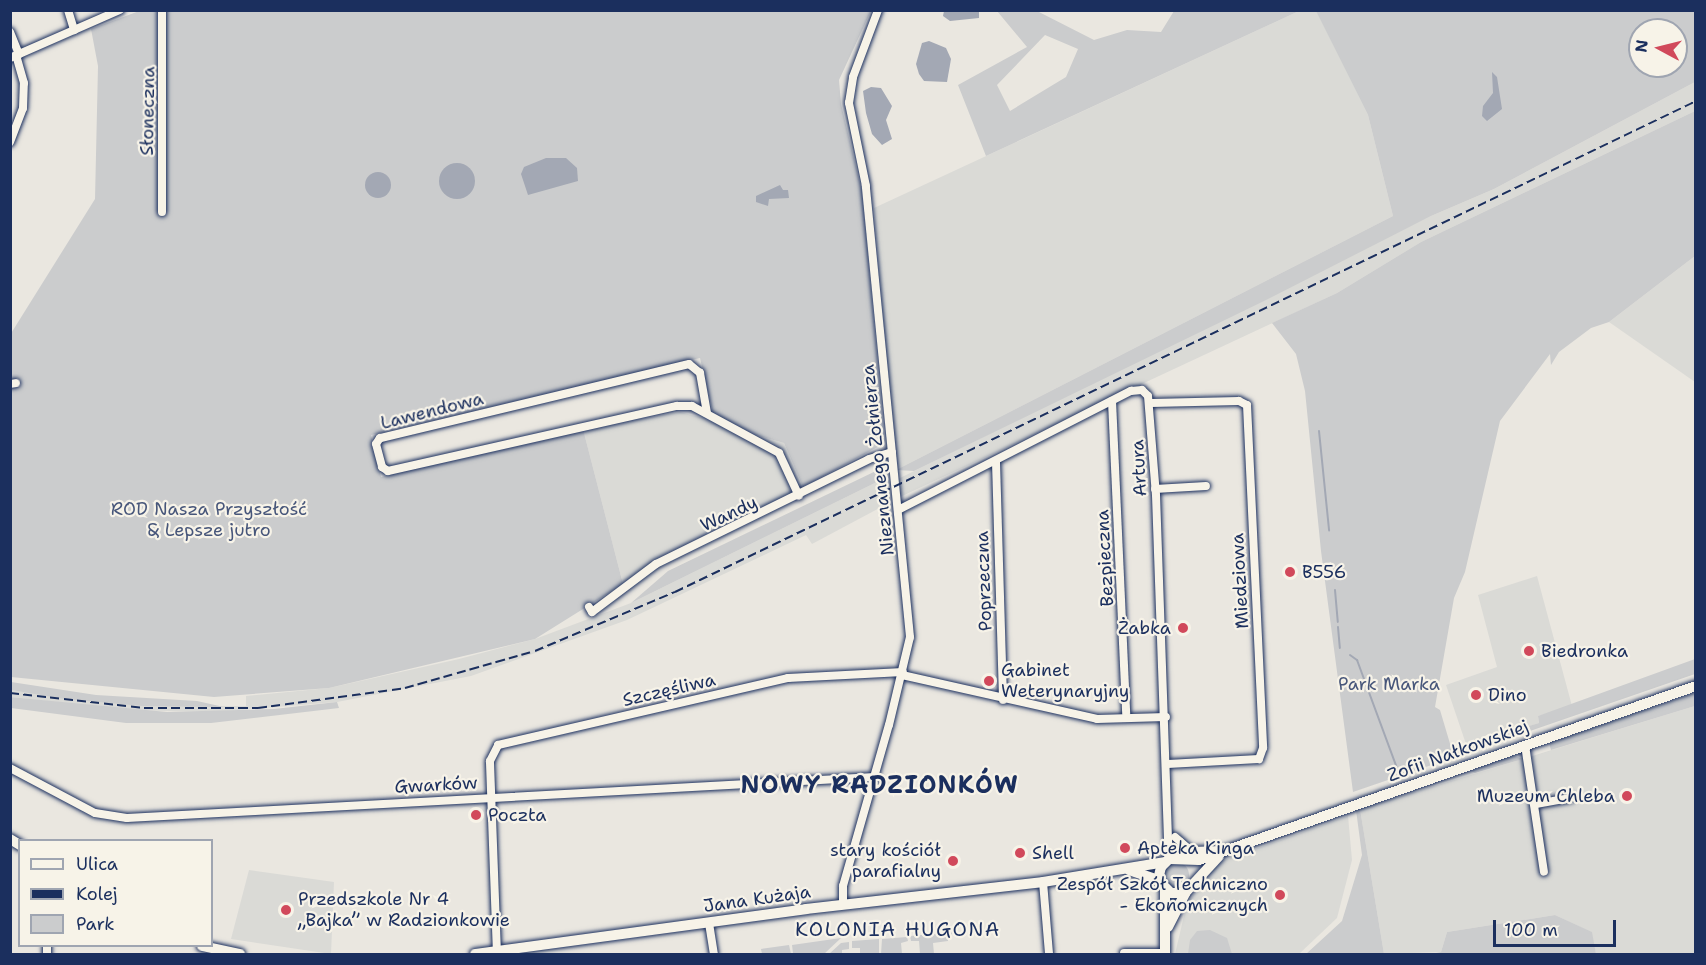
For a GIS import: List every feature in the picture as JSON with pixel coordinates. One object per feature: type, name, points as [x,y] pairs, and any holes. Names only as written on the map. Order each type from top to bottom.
[{"type":"street","points":[[68,10],[74,30]]},
{"type":"street","points":[[15,56],[120,10]]},
{"type":"street","name":"Słoneczna","points":[[162,10],[162,212]]},
{"type":"street","name":"Nieznanego Żołnierza","points":[[843,904],[845,878],[902,674],[910,623],[866,186],[849,103],[853,77],[878,10]]},
{"type":"street","points":[[10,32],[24,82],[23,108],[10,142]]},
{"type":"street","name":"Lawendowa","points":[[707,413],[700,373],[689,364],[380,438],[376,444],[382,467],[388,471],[677,406],[692,406],[779,453],[799,496]]},
{"type":"street","points":[[898,510],[1137,389],[1145,392],[1151,403]]},
{"type":"street","name":"Bezpieczna","points":[[1112,401],[1126,714]]},
{"type":"street","name":"Miedziowa","points":[[1151,403],[1239,401],[1245,402],[1247,408],[1263,756],[1167,764]]},
{"type":"street","name":"Artura","points":[[1151,403],[1167,764],[1175,859]]},
{"type":"street","name":"Wandy","points":[[589,608],[592,612],[656,564],[799,496],[869,459],[892,452]]},
{"type":"street","name":"Poprzeczna","points":[[996,462],[1003,699]]},
{"type":"street","points":[[1155,489],[1206,486]]},
{"type":"street","name":"Szczęśliwa","points":[[492,797],[492,751],[512,741],[788,678],[902,674],[1097,719],[1166,717]]},
{"type":"street","name":"Zofii Nałkowskiej","points":[[1232,848],[1695,686]]},
{"type":"street","points":[[1525,745],[1536,804],[1544,872]]},
{"type":"street","name":"Gwarków","points":[[10,768],[95,813],[116,818],[875,777]]},
{"type":"street","points":[[492,797],[497,953]]},
{"type":"street","points":[[1536,804],[1570,798]]},
{"type":"street","name":"Artura","points":[[1170,820],[1175,837],[1175,859]]},
{"type":"street","points":[[1175,837],[1184,847],[1199,853],[1232,848]]},
{"type":"street","points":[[1168,927],[1185,893],[1209,863],[1232,848]]},
{"type":"street","name":"Jana Kużaja","points":[[475,954],[497,953],[843,904],[1129,870],[1175,859],[1199,860],[1232,848]]},
{"type":"street","points":[[1124,954],[1165,954],[1168,927],[1162,885],[1175,859],[1194,872],[1193,884]]},
{"type":"street","name":"Jana Kużaja","points":[[1129,870],[1185,893]]},
{"type":"street","points":[[1043,882],[1049,954]]},
{"type":"street","points":[[709,923],[714,954]]},
{"type":"street","points":[[210,947],[240,954]]},
{"type":"shaded area","points":[[1316,10],[1368,115],[1393,216],[896,470],[874,208],[1299,11]]},
{"type":"shaded area","points":[[944,11],[979,11],[979,18],[950,21],[943,16]]},
{"type":"shaded area","points":[[929,41],[946,48],[951,59],[947,82],[924,81],[919,74],[916,64],[922,43]]},
{"type":"shaded area","points":[[1492,72],[1497,77],[1502,109],[1487,121],[1482,116],[1483,106],[1493,93]]},
{"type":"shaded area","points":[[1695,82],[1695,111],[1421,242],[1337,293],[900,497],[898,479],[1431,216],[1494,189]]},
{"type":"shaded area","points":[[871,87],[881,88],[892,106],[886,120],[892,139],[882,145],[872,134],[866,113],[863,91]]},
{"type":"shaded area","points":[[546,158],[566,158],[577,168],[578,181],[528,195],[521,174],[524,167]]},
{"type":"shaded area","points":[[457,163],[470,168],[475,181],[470,194],[457,199],[444,194],[439,181],[444,168]]},
{"type":"shaded area","points":[[378,172],[387,176],[391,185],[387,194],[378,198],[369,194],[365,185],[369,176]]},
{"type":"shaded area","points":[[780,185],[783,190],[788,190],[789,198],[769,199],[768,206],[756,202],[756,196]]},
{"type":"shaded area","points":[[1695,256],[1695,382],[1609,322]]},
{"type":"shaded area","points":[[680,412],[703,418],[713,413],[752,434],[784,443],[803,487],[623,584],[583,429]]},
{"type":"shaded area","points":[[883,479],[887,504],[812,544],[806,535],[627,620],[471,676],[337,702],[212,712],[128,710],[11,697],[10,690],[142,706],[246,706],[246,696],[329,688],[459,659],[535,639],[631,603]]},
{"type":"shaded area","points":[[1537,576],[1572,706],[1538,716],[1539,723],[1467,747],[1446,685],[1497,667],[1478,595]]},
{"type":"shaded area","points":[[1695,706],[1695,954],[1596,954],[1591,932],[1555,915],[1447,932],[1441,952],[1384,954],[1360,809]]},
{"type":"shaded area","points":[[1348,816],[1352,860],[1337,918],[1299,954],[1175,954],[1187,903],[1219,862]]},
{"type":"shaded area","name":"Przedszkole Nr 4 „Bajka” w Radzionkowie","points":[[249,870],[334,882],[331,954],[231,939]]},
{"type":"green space","name":"ROD Nasza Przyszłość & Lepsze jutro","points":[[142,10],[871,11],[839,80],[841,104],[862,192],[885,443],[803,487],[784,443],[752,434],[713,413],[700,358],[371,435],[381,477],[583,429],[623,584],[535,639],[329,688],[214,697],[11,677],[10,335],[95,199],[98,66],[91,29]]},
{"type":"green space","points":[[997,11],[1037,11],[1094,40],[1127,30],[1161,32],[1174,11],[1299,11],[986,156],[958,85],[1027,47]],"holes":[[[1045,35],[1078,49],[1066,77],[1010,111],[997,85]]]},
{"type":"green space","points":[[1316,11],[1695,11],[1695,82],[1494,189],[1431,216],[1264,301],[914,471],[896,470],[1393,216],[1368,115]]},
{"type":"green space","name":"Park Marka","points":[[1695,111],[1695,256],[1609,322],[1591,328],[1559,352],[1551,365],[1550,354],[1500,421],[1465,572],[1454,598],[1435,707],[1440,710],[1451,747],[1460,750],[1480,738],[1482,742],[1514,730],[1516,736],[1353,792],[1321,551],[1305,391],[1296,354],[1272,323],[1337,293],[1421,242]]},
{"type":"green space","points":[[880,469],[883,479],[631,603],[668,571]]},
{"type":"green space","points":[[1695,659],[1695,674],[1530,731],[1529,726],[1539,723],[1538,716]]},
{"type":"green space","points":[[11,682],[96,695],[197,701],[224,707],[142,706],[65,699],[11,690]]},
{"type":"green space","points":[[1695,693],[1695,706],[1551,750],[1549,743]]},
{"type":"green space","points":[[10,697],[167,712],[274,709],[337,702],[339,708],[211,723],[126,723],[11,708]]},
{"type":"green space","points":[[1512,755],[1523,759],[1475,773],[1471,771]]},
{"type":"green space","points":[[1360,809],[1384,954],[1306,954],[1342,921],[1362,855],[1356,810]]},
{"type":"green space","points":[[1176,862],[1185,866],[1189,875],[1185,884],[1176,888],[1167,884],[1163,875],[1167,866]]},
{"type":"green space","points":[[1555,915],[1592,932],[1596,954],[1431,954],[1441,952],[1447,932]]},
{"type":"green space","points":[[1210,930],[1227,938],[1232,954],[1188,954],[1190,940],[1197,931]]},
{"type":"green space","points":[[957,932],[948,936],[948,941],[933,943],[934,954],[920,954],[919,941],[911,941],[910,936]]},
{"type":"green space","points":[[907,937],[908,941],[901,943],[902,954],[881,954],[882,939]]},
{"type":"green space","points":[[841,938],[824,954],[793,953],[792,945]]},
{"type":"green space","points":[[879,939],[879,954],[860,954],[860,948],[852,948],[852,941]]},
{"type":"green space","points":[[849,942],[849,949],[842,950],[842,954],[829,954],[841,943]]},
{"type":"green space","points":[[789,945],[791,954],[762,954],[761,949]]},
{"type":"waterway","points":[[1319,431],[1329,530]]},
{"type":"waterway","points":[[1335,590],[1338,622]]},
{"type":"waterway","points":[[1338,627],[1340,648]]},
{"type":"waterway","points":[[1350,655],[1357,660],[1398,771]]},
{"type":"railway","points":[[10,693],[144,708],[258,708],[405,688],[535,651],[675,592],[1696,101]]},
{"type":"place","name":"B556","points":[[1290,572]]},
{"type":"place","name":"Żabka","points":[[1183,628]]},
{"type":"place","name":"Biedronka","points":[[1529,651]]},
{"type":"place","name":"Gabinet Weterynaryjny","points":[[989,681]]},
{"type":"place","name":"Dino","points":[[1476,695]]},
{"type":"place","name":"Muzeum Chleba","points":[[1627,796]]},
{"type":"place","name":"Poczta","points":[[476,815]]},
{"type":"place","name":"Apteka Kinga","points":[[1125,848]]},
{"type":"place","name":"Shell","points":[[1020,853]]},
{"type":"place","name":"stary kościół parafialny","points":[[953,861]]},
{"type":"place","name":"Zespół Szkół Techniczno - Ekonomicznych","points":[[1280,895]]},
{"type":"place","name":"Przedszkole Nr 4 „Bajka” w Radzionkowie","points":[[286,910]]},
{"type":"district","name":"NOWY RADZIONKÓW","points":[[880,786]]},
{"type":"district","name":"KOLONIA HUGONA","points":[[898,929]]}]
